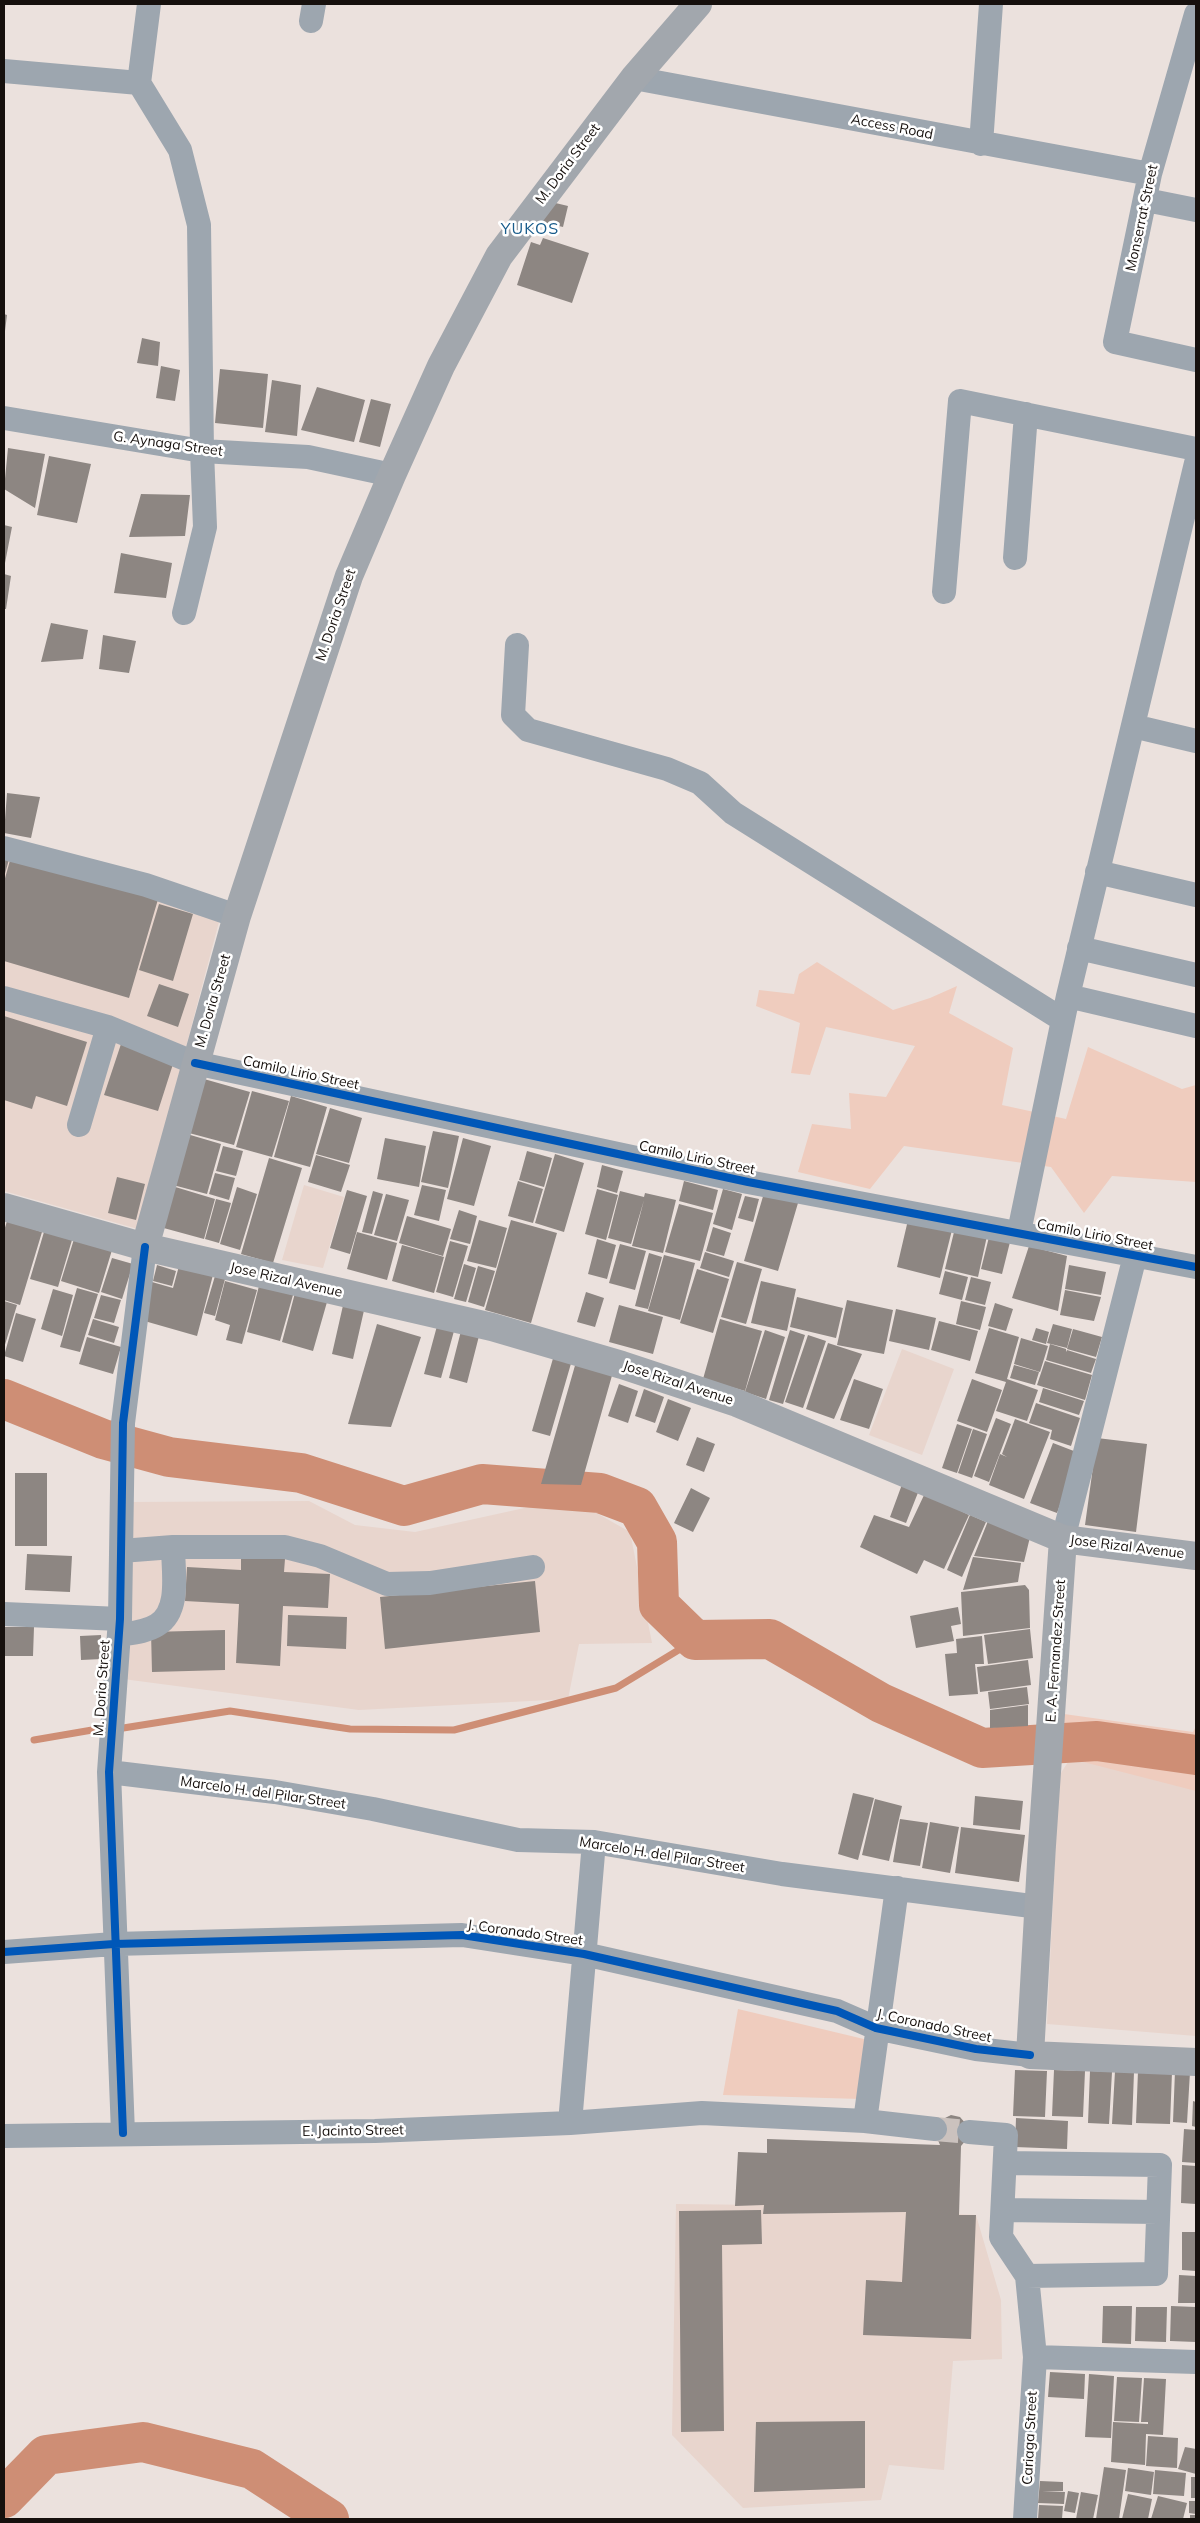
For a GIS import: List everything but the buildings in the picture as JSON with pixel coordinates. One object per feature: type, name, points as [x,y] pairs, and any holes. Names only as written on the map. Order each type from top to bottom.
[{"type":"main road","name":"M. Doria Street","points":[[145,1246],[237,916],[349,576],[392,475],[441,366],[500,256],[634,78],[698,4]]},
{"type":"main road","name":"Jose Rizal Avenue","points":[[4,1207],[145,1246],[492,1327],[622,1365],[737,1403],[1063,1539],[1196,1556]]},
{"type":"main road","name":"E. A. Fernandez Street","points":[[1030,2055],[1063,1539]]},
{"type":"main road","name":"J. Coronado Street","points":[[1030,2055],[1196,2062]]},
{"type":"street","points":[[149,4],[139,83],[180,150],[199,225],[205,527],[184,613]]},
{"type":"street","points":[[982,144],[991,4]]},
{"type":"street","name":"Monserrat Street","points":[[1196,18],[1150,174],[1115,342],[1196,360]]},
{"type":"street","points":[[4,71],[139,83]]},
{"type":"street","name":"Access Road","points":[[634,78],[1150,174]]},
{"type":"street","points":[[1146,200],[1196,210]]},
{"type":"street","points":[[944,592],[960,401],[1196,449]]},
{"type":"street","points":[[1015,558],[1026,414]]},
{"type":"street","name":"G. Aynaga Street","points":[[4,418],[202,451],[308,457],[392,475]]},
{"type":"street","points":[[1019,1232],[1079,948],[1196,463]]},
{"type":"street","points":[[517,645],[514,715],[528,730],[667,769],[700,783],[733,813],[1063,1020]]},
{"type":"street","points":[[1133,726],[1196,741]]},
{"type":"street","points":[[4,848],[146,885],[237,916]]},
{"type":"street","points":[[1098,872],[1196,895]]},
{"type":"street","points":[[1079,948],[1196,975]]},
{"type":"street","points":[[1068,996],[1196,1026]]},
{"type":"street","name":"Camilo Lirio Street","points":[[4,998],[108,1027],[195,1063],[748,1182],[1196,1267]]},
{"type":"street","points":[[79,1125],[108,1027]]},
{"type":"street","name":"M. Doria Street","points":[[123,2133],[114,1944],[109,1772],[119,1627],[123,1423],[145,1246]]},
{"type":"street","name":"E. A. Fernandez Street","points":[[1063,1539],[1135,1256]]},
{"type":"street","points":[[121,1550],[172,1547],[285,1547],[320,1556],[387,1584],[430,1583],[533,1566]]},
{"type":"street","points":[[4,1614],[148,1630],[159,1624],[169,1614],[172,1601],[172,1547]]},
{"type":"street","name":"Marcelo H. del Pilar Street","points":[[109,1772],[274,1792],[373,1809],[518,1840],[594,1842],[782,1874],[1039,1907]]},
{"type":"street","points":[[570,2123],[594,1842]]},
{"type":"street","points":[[864,2122],[897,1888]]},
{"type":"street","name":"J. Coronado Street","points":[[4,1952],[114,1944],[462,1936],[584,1954],[837,2012],[876,2028],[976,2049],[1030,2055]]},
{"type":"street","name":"E. Jacinto Street","points":[[4,2136],[374,2131],[570,2123],[702,2113],[864,2122],[935,2129]]},
{"type":"street","points":[[968,2132],[1006,2135],[1001,2237],[1027,2276],[1156,2274],[1160,2165],[1005,2163]]},
{"type":"street","points":[[1003,2210],[1158,2212]]},
{"type":"street","name":"Cariaga Street","points":[[1025,2519],[1034,2357],[1027,2276]]},
{"type":"street","points":[[1034,2357],[1196,2362]]},
{"type":"shaded area","points":[[4,858],[220,918],[138,1229],[4,1191]]},
{"type":"shaded area","points":[[817,962],[893,1010],[930,998],[957,986],[949,1013],[1013,1048],[1002,1105],[1066,1119],[1088,1047],[1182,1089],[1196,1085],[1196,1182],[1112,1176],[1084,1213],[1051,1167],[904,1146],[870,1189],[798,1172],[812,1124],[851,1129],[849,1093],[886,1097],[915,1046],[826,1027],[810,1075],[791,1073],[800,1023],[756,1006],[759,990],[794,994],[799,974]]},
{"type":"shaded area","points":[[304,1185],[344,1197],[323,1268],[282,1260]]},
{"type":"shaded area","points":[[902,1349],[954,1369],[922,1455],[869,1435]]},
{"type":"shaded area","points":[[570,1498],[630,1532],[652,1643],[579,1644],[568,1699],[359,1710],[123,1679],[129,1502],[309,1501],[355,1525],[415,1532]]},
{"type":"shaded area","points":[[1064,1714],[1193,1732],[1196,1726],[1196,1791],[1064,1757]]},
{"type":"shaded area","points":[[1075,1751],[1196,1787],[1196,2036],[1047,2024],[1059,1776]]},
{"type":"shaded area","points":[[738,2009],[868,2040],[861,2099],[723,2095]]},
{"type":"shaded area","points":[[676,2204],[764,2205],[763,2214],[906,2212],[976,2215],[1001,2300],[1002,2359],[953,2361],[944,2470],[889,2465],[881,2500],[743,2508],[672,2435]]},
{"type":"waterway","points":[[4,1399],[103,1439],[169,1457],[301,1473],[404,1506],[482,1484],[600,1493],[637,1507],[657,1542],[659,1605],[695,1640],[770,1639],[881,1703],[982,1748],[1097,1741],[1196,1755]]},
{"type":"waterway","points":[[117,1729],[230,1711],[350,1729],[454,1730],[616,1688],[695,1640]]},
{"type":"waterway","points":[[34,1740],[98,1729]]},
{"type":"waterway","points":[[4,2498],[46,2455],[143,2442],[252,2469],[329,2519]]},
{"type":"tunnel","points":[[935,2129],[969,2132]]},
{"type":"cycle path","points":[[195,1063],[748,1182],[1196,1267]]},
{"type":"cycle path","points":[[123,2133],[109,1772],[120,1619],[123,1423],[145,1247]]},
{"type":"cycle path","points":[[4,1952],[114,1944],[462,1935],[584,1954],[837,2011],[876,2028],[976,2049],[1030,2055]]},
{"type":"district","name":"YUKOS","points":[[530,229]]}]
